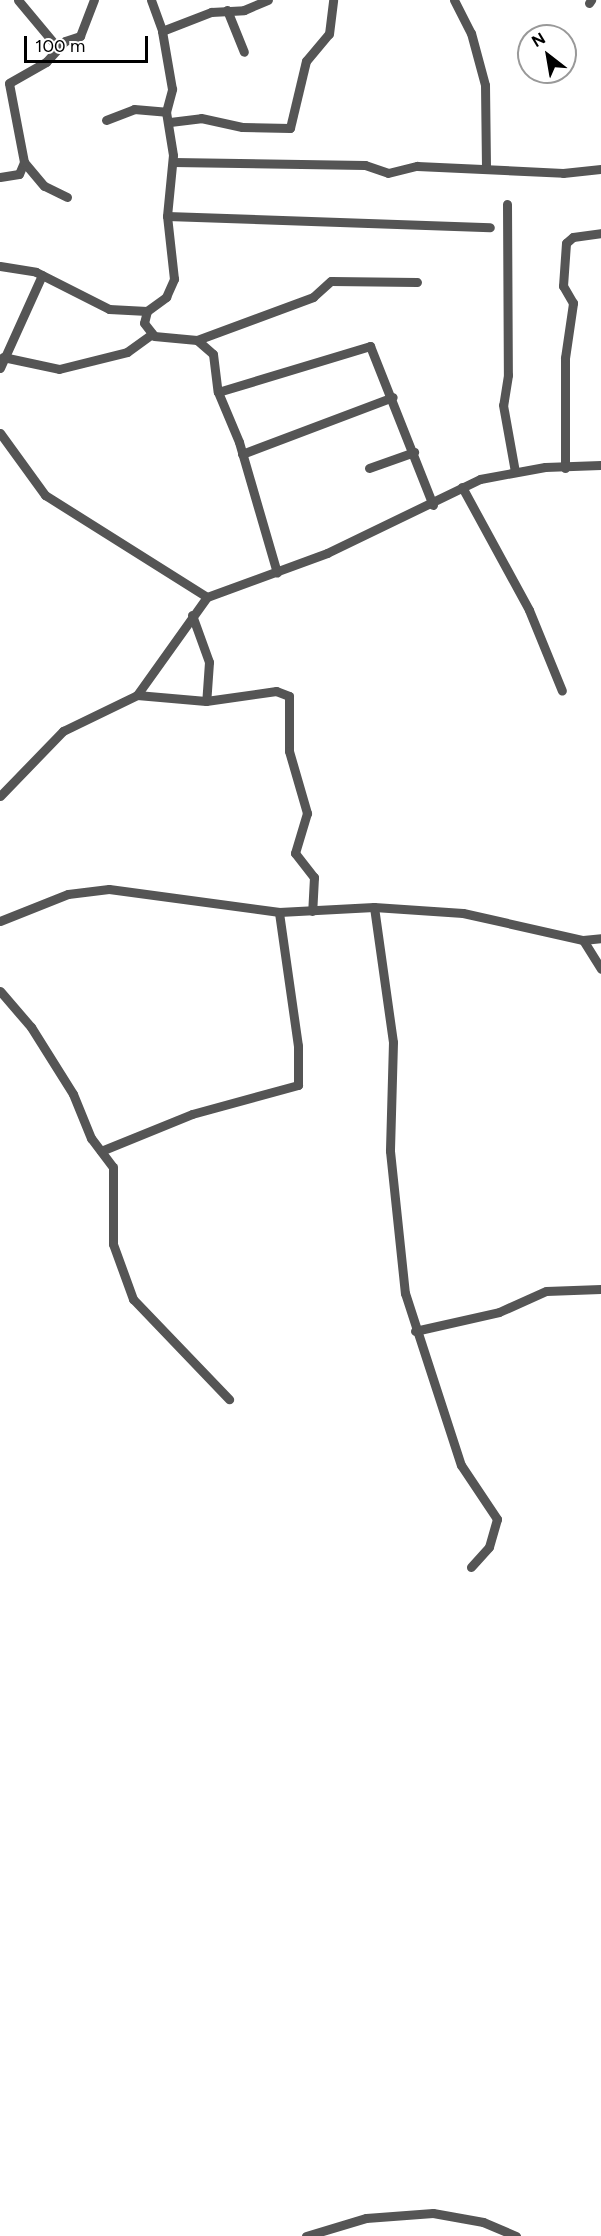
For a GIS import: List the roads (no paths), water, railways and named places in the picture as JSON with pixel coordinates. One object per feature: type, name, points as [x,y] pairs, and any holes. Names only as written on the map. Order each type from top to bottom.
[{"type":"street","points":[[18,0],[58,48]]},
{"type":"street","points":[[67,197],[44,186],[24,162],[9,83],[46,62],[58,48],[80,36],[94,0]]},
{"type":"street","points":[[0,266],[42,275],[92,304],[134,313],[147,311],[166,297],[174,279],[167,216],[173,162],[168,117],[172,89],[162,31],[151,0]]},
{"type":"street","points":[[162,31],[227,10],[268,0]]},
{"type":"street","points":[[106,120],[134,109],[168,117],[201,118],[242,127],[290,128],[306,61],[329,34],[333,0]]},
{"type":"street","points":[[454,0],[471,33],[485,85],[486,168]]},
{"type":"street","points":[[227,10],[244,52]]},
{"type":"street","points":[[0,177],[19,174],[24,162]]},
{"type":"street","points":[[173,162],[365,165],[388,173],[417,166],[563,173],[601,169]]},
{"type":"street","points":[[507,204],[508,375],[503,405],[514,472]]},
{"type":"street","points":[[167,216],[490,227]]},
{"type":"street","points":[[565,468],[564,358],[573,303],[563,286],[566,243],[601,233]]},
{"type":"street","points":[[0,368],[42,275]]},
{"type":"street","points":[[3,357],[59,369],[127,352],[152,334],[197,340],[313,297],[331,281],[417,282]]},
{"type":"street","points":[[144,323],[147,311]]},
{"type":"street","points":[[134,313],[152,334]]},
{"type":"street","points":[[197,340],[213,354],[218,392],[242,454],[277,573]]},
{"type":"street","points":[[218,392],[370,346],[393,397],[433,505]]},
{"type":"street","points":[[242,454],[393,397]]},
{"type":"street","points":[[0,433],[45,495],[207,597]]},
{"type":"street","points":[[369,468],[414,452]]},
{"type":"street","points":[[0,796],[63,731],[137,695],[207,597],[277,573],[433,505],[462,487],[514,472],[565,468],[598,466],[601,477]]},
{"type":"street","points":[[462,487],[529,610],[562,691]]},
{"type":"street","points":[[192,615],[209,662],[206,701]]},
{"type":"street","points":[[137,695],[206,701],[276,691],[289,696],[289,751],[307,813],[294,848],[314,877],[312,911]]},
{"type":"street","points":[[0,921],[68,894],[109,890],[279,912],[374,907],[479,915],[582,940],[601,938]]},
{"type":"street","points":[[374,907],[393,1042],[391,1169],[402,1274],[415,1331],[461,1466],[497,1519],[489,1547],[471,1567]]},
{"type":"street","points":[[101,1151],[192,1114],[298,1085],[298,1046],[279,912]]},
{"type":"street","points":[[582,940],[601,969]]},
{"type":"street","points":[[0,991],[31,1027],[74,1094],[116,1178],[113,1244],[133,1299],[229,1399]]},
{"type":"street","points":[[415,1331],[499,1312],[546,1291],[601,1289]]},
{"type":"street","points":[[306,2236],[366,2218],[433,2213],[483,2222],[516,2236]]}]
